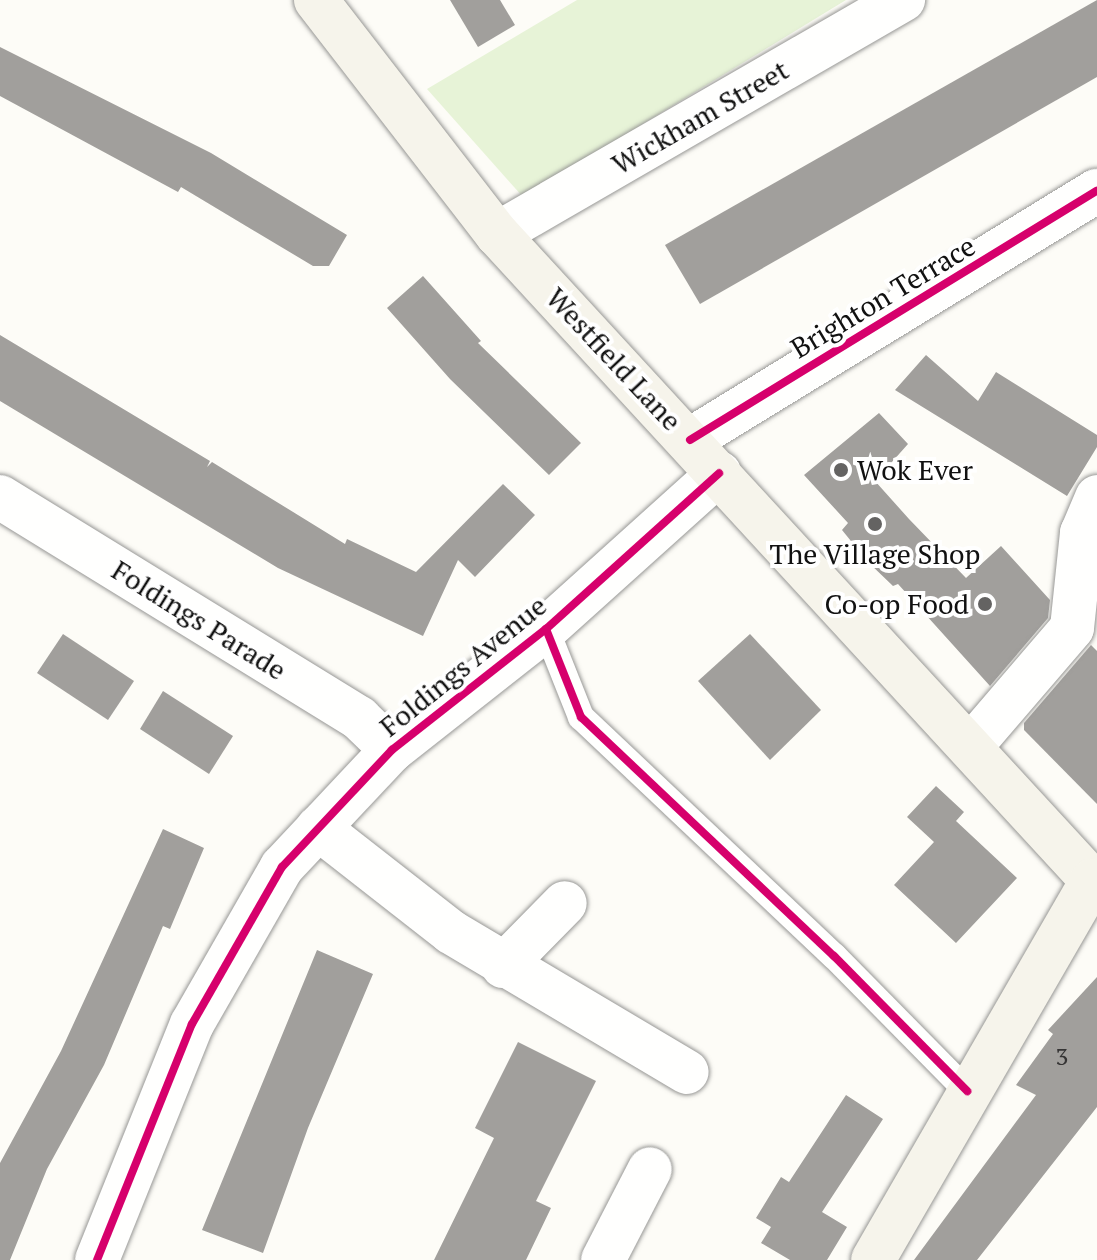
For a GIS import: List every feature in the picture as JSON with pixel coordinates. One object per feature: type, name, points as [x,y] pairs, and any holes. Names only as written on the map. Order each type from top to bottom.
[{"type":"main road","name":"Westfield Lane","points":[[316,0],[497,234],[1095,880]]},
{"type":"main road","points":[[887,1254],[967,1091],[1095,880]]},
{"type":"street","name":"Wickham Street","points":[[497,234],[903,0]]},
{"type":"street","name":"Brighton Terrace","points":[[690,440],[1097,191]]},
{"type":"street","name":"Foldings Avenue","points":[[97,1260],[192,1024],[282,867],[392,750],[546,629],[719,473]]},
{"type":"street","name":"Foldings Parade","points":[[0,497],[359,718],[392,750]]},
{"type":"street","points":[[971,746],[1072,628],[1082,533],[1097,497]]},
{"type":"street","points":[[318,828],[503,966],[687,1072]]},
{"type":"street","points":[[503,966],[565,903]]},
{"type":"street","points":[[603,1260],[650,1169]]},
{"type":"lane","points":[[546,629],[581,717],[834,956],[967,1091]]},
{"type":"green space","points":[[577,0],[846,0],[523,197],[427,89]]},
{"type":"building","points":[[450,0],[500,0],[515,25],[478,47]]},
{"type":"building","points":[[1097,0],[1097,77],[700,304],[665,245]]},
{"type":"building","points":[[0,47],[211,153],[347,235],[329,266],[313,266],[181,187],[178,192],[0,96]]},
{"type":"building","points":[[423,276],[481,341],[478,343],[581,443],[549,475],[450,379],[387,308]]},
{"type":"building","points":[[0,335],[210,461],[207,467],[212,462],[345,544],[347,539],[416,572],[503,484],[535,515],[475,577],[458,560],[423,636],[278,568],[0,401]]},
{"type":"building","points":[[926,355],[978,401],[996,372],[1097,435],[1097,447],[1067,496],[895,390]]},
{"type":"building","points":[[879,413],[908,444],[875,481],[909,519],[966,578],[1001,546],[1050,600],[1048,618],[990,686],[898,584],[893,586],[868,562],[842,530],[848,523],[804,475]]},
{"type":"building","points":[[63,634],[134,681],[108,720],[37,673]]},
{"type":"building","points":[[750,634],[821,710],[770,760],[698,681]]},
{"type":"building","points":[[1091,645],[1097,651],[1097,804],[1024,730],[1024,723]]},
{"type":"building","points":[[163,691],[233,736],[209,774],[140,729]]},
{"type":"building","points":[[936,786],[964,812],[956,821],[1017,878],[956,943],[894,885],[934,842],[907,817]]},
{"type":"building","points":[[163,829],[204,848],[170,929],[163,926],[104,1065],[47,1169],[10,1260],[0,1260],[0,1163],[61,1051]]},
{"type":"building","points":[[317,950],[373,974],[308,1128],[263,1253],[202,1230]]},
{"type":"building","points":[[1097,977],[1097,1107],[977,1260],[914,1260],[1036,1095],[1016,1085],[1053,1034],[1048,1030]]},
{"type":"building","points":[[518,1042],[596,1081],[536,1201],[551,1208],[526,1260],[434,1260],[494,1138],[475,1128]]},
{"type":"building","points":[[846,1095],[883,1119],[822,1212],[847,1227],[827,1260],[790,1260],[761,1243],[771,1227],[756,1218],[781,1177],[789,1182]]},
{"type":"cycle path","points":[[690,440],[1097,191]]},
{"type":"cycle path","points":[[97,1260],[192,1024],[282,867],[392,750],[546,629],[719,473]]},
{"type":"cycle path","points":[[546,629],[581,717],[834,956],[967,1091]]},
{"type":"place","name":"Wok Ever","points":[[841,470]]},
{"type":"place","name":"The Village Shop","points":[[875,524]]},
{"type":"place","name":"Co-op Food","points":[[985,604]]}]
